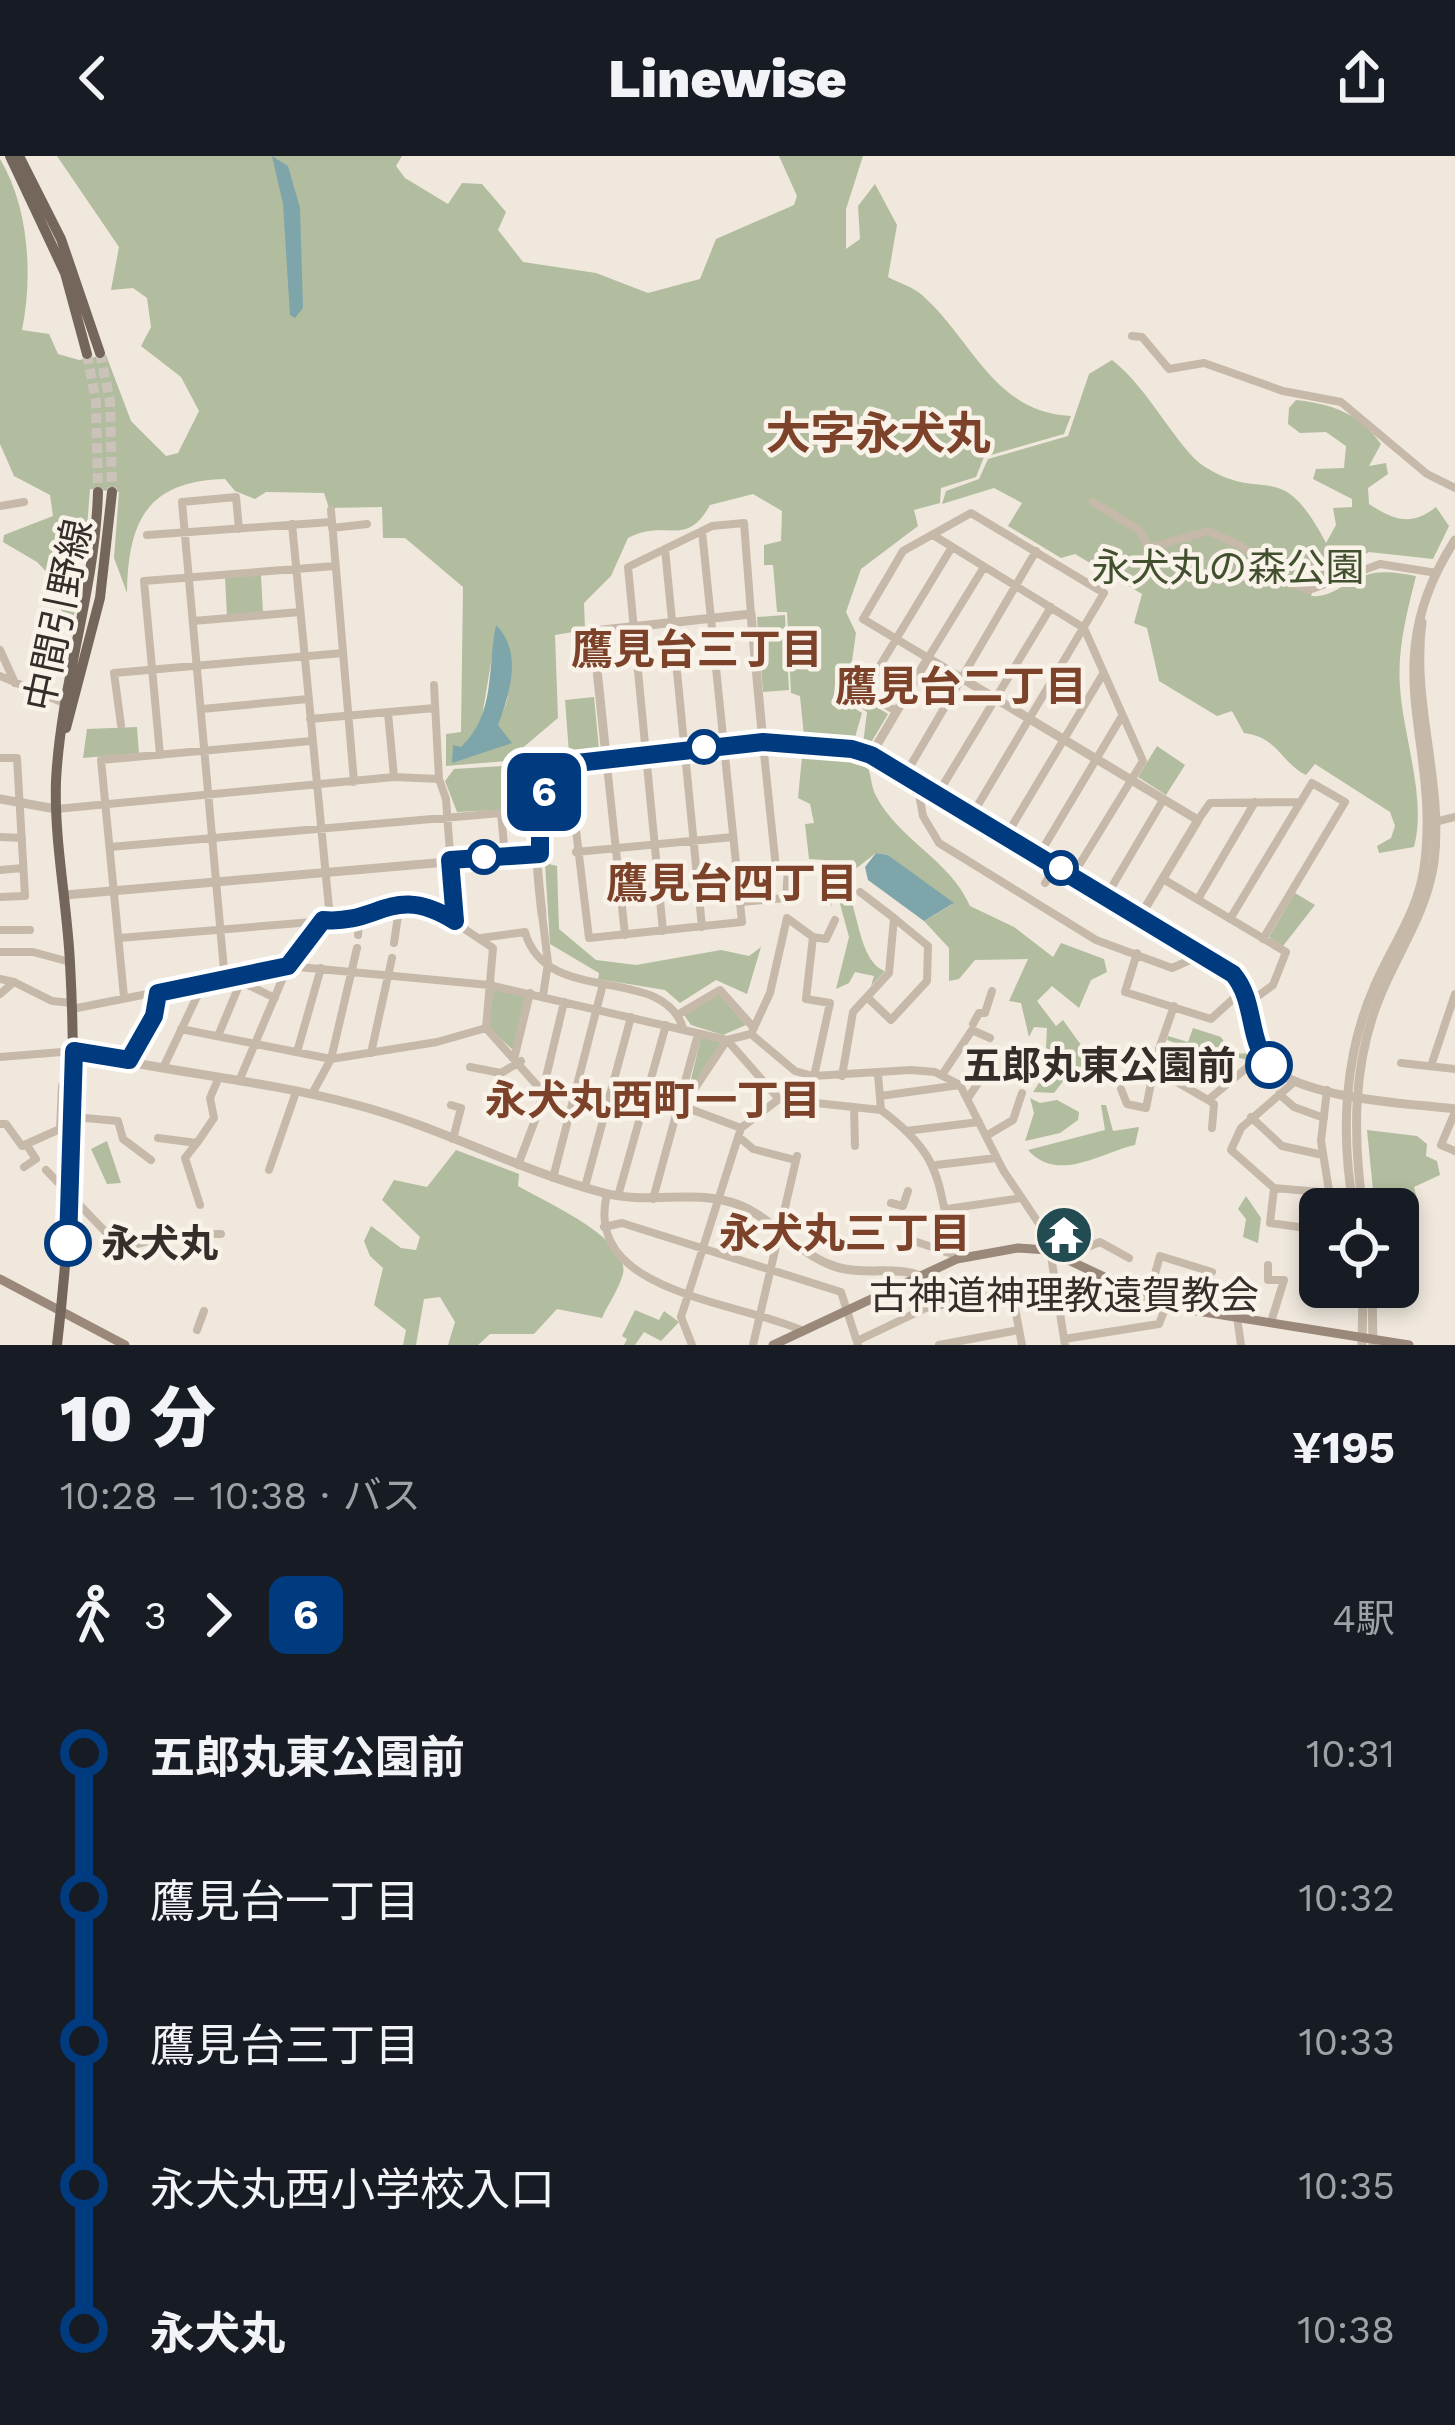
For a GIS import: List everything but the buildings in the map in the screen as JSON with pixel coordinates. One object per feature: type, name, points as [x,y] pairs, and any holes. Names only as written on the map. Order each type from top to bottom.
[{"type":"main road","points":[[10,156],[58,256],[94,354],[62,239],[19,156]]},
{"type":"main road","name":"中間引野線","points":[[57,1345],[72,1199],[74,1051],[56,809],[64,703],[89,596],[98,493]]},
{"type":"main road","name":"中間引野線","points":[[59,748],[100,598],[112,493]]},
{"type":"main road","points":[[773,1345],[956,1257],[1001,1248],[1047,1250],[1166,1306],[1409,1345]]},
{"type":"main road","points":[[0,1279],[124,1345]]},
{"type":"street","points":[[1132,336],[1142,337],[1169,369],[1204,363],[1283,391],[1341,402],[1427,474],[1455,488]]},
{"type":"street","points":[[224,970],[182,502],[236,497],[239,529]]},
{"type":"street","points":[[0,506],[24,502]]},
{"type":"street","points":[[1093,502],[1139,530],[1149,548],[1199,531],[1227,536],[1293,587],[1331,586],[1360,568],[1380,564],[1437,573]]},
{"type":"street","points":[[332,510],[355,782]]},
{"type":"street","points":[[972,815],[1029,718],[1084,628],[1104,593],[971,513],[903,551],[863,619],[996,698],[1029,718],[1163,800],[1198,820]]},
{"type":"street","points":[[663,931],[628,567],[703,531],[744,523],[776,868]]},
{"type":"street","points":[[292,524],[329,908]]},
{"type":"street","points":[[147,535],[292,524],[367,524]]},
{"type":"street","points":[[568,764],[584,933],[589,938],[742,922],[703,531]]},
{"type":"street","points":[[932,535],[1084,628],[1143,761],[1073,875]]},
{"type":"street","points":[[1357,1188],[1353,1094],[1377,1002],[1429,889],[1432,822],[1419,664],[1430,588],[1455,540]]},
{"type":"street","points":[[896,711],[864,692],[952,548]]},
{"type":"street","points":[[665,549],[703,927]]},
{"type":"street","points":[[905,775],[1036,551]]},
{"type":"street","points":[[160,754],[144,581],[334,566]]},
{"type":"street","points":[[871,755],[984,567]]},
{"type":"street","points":[[937,795],[1052,608]]},
{"type":"street","points":[[193,621],[300,612]]},
{"type":"street","points":[[625,935],[593,631],[751,614]]},
{"type":"street","points":[[0,650],[15,683]]},
{"type":"street","points":[[122,725],[114,673],[343,653]]},
{"type":"street","points":[[1006,836],[1104,673]]},
{"type":"street","points":[[0,676],[64,703]]},
{"type":"street","points":[[434,686],[455,921]]},
{"type":"street","points":[[201,709],[308,699]]},
{"type":"street","points":[[310,719],[435,708]]},
{"type":"street","points":[[388,713],[394,778]]},
{"type":"street","points":[[1040,855],[1123,715]]},
{"type":"street","points":[[124,997],[101,760],[311,741]]},
{"type":"street","points":[[542,996],[548,963],[540,800],[554,774],[568,764],[606,757],[763,742],[852,749],[871,755],[1204,954],[1246,988],[1261,1056],[1293,1083],[1455,1110],[1441,1145],[1455,1151]]},
{"type":"street","points":[[0,758],[16,758],[25,896],[0,897]]},
{"type":"street","points":[[0,799],[56,809],[315,784],[439,779]]},
{"type":"street","points":[[917,783],[923,816],[939,843],[1096,940],[1172,968],[1204,954]]},
{"type":"street","points":[[1230,919],[1312,783],[1345,802],[1263,939]]},
{"type":"street","points":[[1108,895],[1163,800]]},
{"type":"street","points":[[1198,900],[1255,802]]},
{"type":"street","points":[[1141,915],[1210,803],[1301,802]]},
{"type":"street","points":[[110,847],[501,813],[505,856]]},
{"type":"street","points":[[1432,822],[1455,817]]},
{"type":"street","points":[[576,852],[733,836]]},
{"type":"street","points":[[0,837],[22,838]]},
{"type":"street","points":[[65,895],[540,854]]},
{"type":"street","points":[[1045,883],[1057,865]]},
{"type":"street","points":[[0,869],[23,868]]},
{"type":"street","points":[[737,870],[788,868],[786,898],[741,902]]},
{"type":"street","points":[[1163,879],[1286,952],[1273,986],[1250,1002]]},
{"type":"street","points":[[860,892],[928,946],[927,981],[891,1019],[867,997]]},
{"type":"street","points":[[118,938],[323,920],[400,902],[436,910],[493,948],[486,1028]]},
{"type":"street","points":[[394,943],[400,902]]},
{"type":"street","points":[[358,934],[360,915]]},
{"type":"street","points":[[0,980],[72,1006],[243,980],[288,966],[355,970],[489,985],[727,1040],[752,1031],[770,993],[787,918],[813,937],[826,939],[835,920]]},
{"type":"street","points":[[842,1076],[853,1012],[889,973],[894,918]]},
{"type":"street","points":[[239,1081],[288,966],[323,920]]},
{"type":"street","points":[[0,931],[30,930]]},
{"type":"street","points":[[481,938],[526,932],[532,950],[548,963],[602,987],[661,998],[679,1014],[683,1028]]},
{"type":"street","points":[[808,1104],[830,1004],[806,999],[813,937]]},
{"type":"street","points":[[312,1094],[331,1059],[357,948]]},
{"type":"street","points":[[0,952],[33,952],[70,962]]},
{"type":"street","points":[[1137,952],[1125,992],[1210,1019],[1246,988]]},
{"type":"street","points":[[370,1053],[392,958]]},
{"type":"street","points":[[297,1052],[321,968]]},
{"type":"street","points":[[243,980],[275,998]]},
{"type":"street","points":[[218,1036],[243,980]]},
{"type":"street","points":[[0,994],[14,982]]},
{"type":"street","points":[[163,1068],[202,987]]},
{"type":"street","points":[[553,1178],[602,987]]},
{"type":"street","points":[[679,1014],[720,990],[752,1031],[795,1072],[813,1076],[942,1075],[960,1085],[996,1158],[1048,1237],[1065,1342],[1159,1324],[1166,1306]]},
{"type":"street","points":[[974,1024],[979,1013],[985,1013],[992,991]]},
{"type":"street","points":[[129,1060],[154,1016],[158,993]]},
{"type":"street","points":[[470,1066],[501,1072],[518,1058],[530,993]]},
{"type":"street","points":[[1431,1066],[1454,999]]},
{"type":"street","points":[[518,1167],[565,1002]]},
{"type":"street","points":[[1174,1006],[1159,1049],[1163,1074],[1214,1104],[1212,1128]]},
{"type":"street","points":[[585,1187],[632,1017]]},
{"type":"street","points":[[666,1024],[647,1105],[601,1217],[604,1227],[636,1274],[803,1331],[806,1345]]},
{"type":"street","points":[[181,1029],[331,1059],[486,1028]]},
{"type":"street","points":[[486,1028],[518,1058],[543,1092],[682,1106],[740,1132],[753,1149],[796,1158],[753,1345]]},
{"type":"street","points":[[942,1075],[972,1030],[990,1038]]},
{"type":"street","points":[[652,1200],[682,1106],[698,1034]]},
{"type":"street","points":[[1441,1034],[1455,1036]]},
{"type":"street","points":[[727,1040],[779,1099],[881,1110],[904,1131],[936,1166],[956,1257]]},
{"type":"street","points":[[682,1106],[727,1040]]},
{"type":"street","points":[[0,1067],[3,1057],[74,1051],[312,1094],[384,1112],[518,1167],[613,1195],[652,1200],[718,1198],[758,1214],[836,1268],[920,1276]]},
{"type":"street","points":[[1208,1100],[1261,1056]]},
{"type":"street","points":[[1401,1063],[1455,1069]]},
{"type":"street","points":[[968,1098],[989,1067]]},
{"type":"street","points":[[1121,1089],[1127,1105],[1146,1108],[1153,1072]]},
{"type":"street","points":[[878,1074],[881,1110]]},
{"type":"street","points":[[200,1205],[185,1158],[214,1118],[210,1098],[219,1077]]},
{"type":"street","points":[[1293,1083],[1251,1118],[1231,1150],[1274,1188],[1299,1190]]},
{"type":"street","points":[[880,1096],[960,1085]]},
{"type":"street","points":[[26,1144],[60,1129],[62,1086]]},
{"type":"street","points":[[1327,1090],[1323,1155],[1330,1188]]},
{"type":"street","points":[[269,1170],[296,1091]]},
{"type":"street","points":[[986,1136],[1013,1120],[1022,1093]]},
{"type":"street","points":[[1279,1094],[1294,1107],[1324,1118]]},
{"type":"street","points":[[692,1345],[681,1317],[740,1132],[779,1099]]},
{"type":"street","points":[[451,1105],[461,1108],[453,1139]]},
{"type":"street","points":[[854,1107],[855,1146]]},
{"type":"street","points":[[74,1117],[118,1120],[123,1139],[151,1160]]},
{"type":"street","points":[[1251,1118],[1282,1147],[1323,1155]]},
{"type":"street","points":[[904,1131],[979,1122]]},
{"type":"street","points":[[0,1124],[26,1144],[36,1159],[24,1167]]},
{"type":"street","points":[[158,1138],[197,1143]]},
{"type":"street","points":[[936,1166],[996,1158]]},
{"type":"street","points":[[46,1170],[121,1248],[176,1234],[221,1234]]},
{"type":"street","points":[[1274,1188],[1270,1223],[1299,1227]]},
{"type":"street","points":[[891,1203],[902,1206],[908,1191]]},
{"type":"street","points":[[947,1209],[1021,1198]]},
{"type":"street","points":[[604,1227],[622,1223],[841,1292],[857,1343],[926,1308],[1054,1284]]},
{"type":"street","points":[[911,1240],[956,1257]]},
{"type":"street","points":[[1062,1257],[1100,1242],[1129,1258]]},
{"type":"street","points":[[1148,1299],[1160,1256],[1212,1272]]},
{"type":"street","points":[[1268,1265],[1268,1280],[1284,1280],[1271,1322]]},
{"type":"street","points":[[1012,1292],[1022,1345]]},
{"type":"street","points":[[1365,1308],[1368,1341]]},
{"type":"street","points":[[1368,1341],[1370,1308]]},
{"type":"street","points":[[197,1330],[204,1311]]},
{"type":"street","points":[[1237,1317],[1241,1345]]},
{"type":"street","points":[[939,1345],[1019,1330]]},
{"type":"green space","points":[[57,156],[402,156],[396,166],[405,178],[448,204],[462,183],[482,184],[506,212],[498,230],[523,262],[596,273],[648,293],[700,279],[716,239],[794,205],[797,196],[779,156],[863,156],[846,209],[846,249],[860,239],[858,206],[875,184],[897,225],[888,277],[922,295],[1003,388],[1045,412],[1071,416],[1064,434],[984,457],[976,477],[941,488],[940,503],[914,510],[918,526],[861,569],[846,612],[856,633],[846,703],[862,713],[849,758],[865,761],[874,792],[886,811],[950,876],[970,906],[1014,927],[1053,957],[1061,943],[1104,959],[1107,972],[1091,980],[1079,1008],[1052,986],[1037,1001],[1056,1026],[1063,1020],[1096,1066],[1074,1067],[1054,1093],[1033,1092],[1049,1068],[1052,1051],[1046,1048],[1047,1028],[1034,1027],[1029,1037],[1021,1003],[1009,1001],[1028,959],[975,960],[959,979],[949,981],[949,948],[924,921],[953,904],[888,855],[876,853],[849,874],[837,872],[831,907],[825,860],[809,859],[805,824],[814,823],[810,804],[798,798],[804,736],[800,696],[791,693],[787,612],[777,612],[773,565],[764,565],[764,545],[781,541],[782,511],[753,494],[710,505],[684,530],[628,538],[611,576],[584,603],[585,630],[555,635],[558,718],[507,761],[446,766],[446,734],[461,732],[463,587],[405,538],[383,538],[382,507],[329,508],[324,493],[266,492],[255,499],[235,491],[225,479],[177,487],[160,497],[138,525],[127,593],[114,558],[119,492],[90,489],[86,541],[63,559],[76,608],[68,626],[61,623],[62,588],[37,562],[3,542],[4,535],[53,516],[50,495],[14,476],[0,444],[0,159],[17,198],[26,242],[22,330],[49,334],[58,354],[79,360],[106,355],[131,421],[166,456],[178,453],[199,411],[181,377],[141,346],[151,327],[147,298],[133,288],[111,290],[119,247]],"holes":[[[497,626],[508,673],[506,704],[489,730],[453,762],[480,729]]]},
{"type":"green space","name":"永犬丸の森公園","points":[[1112,360],[1195,459],[1226,478],[1284,490],[1310,516],[1326,543],[1336,525],[1333,508],[1352,507],[1352,499],[1313,479],[1316,469],[1344,468],[1346,446],[1326,432],[1300,433],[1288,424],[1289,408],[1296,400],[1344,412],[1381,444],[1369,466],[1386,463],[1388,474],[1368,488],[1369,504],[1402,519],[1436,507],[1449,526],[1433,559],[1369,552],[1315,584],[1311,596],[1372,573],[1416,576],[1399,673],[1418,809],[1414,847],[1379,853],[1377,846],[1391,838],[1395,826],[1390,812],[1315,764],[1306,775],[1298,770],[1265,740],[1244,733],[1232,711],[1217,716],[1159,681],[1147,628],[1134,623],[1142,594],[1075,554],[1061,558],[1008,526],[1022,503],[994,488],[942,504],[946,491],[979,479],[988,459],[1068,436],[1089,374]]},
{"type":"green space","points":[[261,575],[263,613],[227,616],[225,577]]},
{"type":"green space","points":[[785,615],[789,690],[763,692],[757,617]]},
{"type":"green space","points":[[855,694],[888,714],[869,746],[863,744],[867,712],[854,703]]},
{"type":"green space","points":[[594,697],[599,749],[569,753],[565,700]]},
{"type":"green space","points":[[137,727],[139,753],[83,758],[87,729]]},
{"type":"green space","points":[[1157,746],[1185,765],[1166,795],[1138,777]]},
{"type":"green space","points":[[503,766],[515,809],[457,812],[445,781],[454,769]]},
{"type":"green space","points":[[545,863],[557,866],[559,929],[596,960],[636,965],[721,950],[749,956],[761,947],[747,994],[716,980],[680,1003],[665,990],[598,979],[599,973],[550,944]]},
{"type":"green space","points":[[842,880],[869,956],[885,971],[871,986],[874,976],[855,972],[849,983],[836,989],[849,937],[840,904]]},
{"type":"green space","points":[[1295,893],[1315,905],[1283,946],[1269,937]]},
{"type":"green space","points":[[493,989],[527,996],[513,1050],[489,1028]]},
{"type":"green space","points":[[719,994],[746,1025],[723,1035],[691,1025],[684,1015]]},
{"type":"green space","points":[[1193,1028],[1221,1037],[1232,1054],[1254,1053],[1247,1060],[1236,1057],[1218,1073],[1209,1070],[1211,1056],[1167,1040],[1168,1036],[1188,1042]]},
{"type":"green space","points":[[701,1037],[723,1042],[688,1092]]},
{"type":"green space","points":[[1030,1098],[1040,1103],[1057,1100],[1079,1112],[1078,1120],[1060,1133],[1025,1141],[1034,1113]]},
{"type":"green space","points":[[1101,1105],[1106,1105],[1113,1131],[1139,1127],[1135,1145],[1066,1165],[1040,1160],[1028,1150],[1105,1130]]},
{"type":"green space","points":[[1367,1130],[1417,1136],[1427,1144],[1426,1156],[1437,1161],[1440,1175],[1414,1188],[1373,1188]]},
{"type":"green space","points":[[107,1141],[121,1183],[107,1184],[91,1149]]},
{"type":"green space","points":[[456,1150],[519,1174],[518,1186],[584,1223],[614,1248],[623,1274],[602,1318],[557,1309],[534,1334],[490,1334],[478,1345],[448,1345],[455,1322],[440,1297],[424,1299],[416,1345],[403,1345],[406,1330],[374,1305],[383,1268],[370,1256],[364,1241],[371,1226],[401,1248],[416,1250],[420,1237],[382,1200],[394,1180],[427,1187]]},
{"type":"green space","points":[[1246,1196],[1261,1218],[1258,1243],[1243,1237],[1246,1219],[1238,1209]]},
{"type":"green space","points":[[635,1310],[659,1320],[664,1311],[679,1322],[661,1341],[644,1332],[635,1345],[624,1345],[627,1339],[622,1336]]},
{"type":"water","points":[[272,156],[288,166],[300,208],[303,308],[295,318],[290,315],[283,204]]},
{"type":"water","points":[[496,625],[512,660],[498,725],[512,743],[452,763],[453,745],[461,747],[472,734],[485,705]]},
{"type":"water","points":[[876,853],[888,855],[954,903],[924,921],[868,880],[865,867]]},
{"type":"tunnel","points":[[100,353],[110,401],[112,492]]},
{"type":"tunnel","points":[[87,354],[96,402],[98,492]]},
{"type":"bus line","name":"6","points":[[68,1243],[74,1051],[129,1060],[154,1016],[158,993],[288,966],[323,920],[349,919],[400,902],[436,910],[455,921],[450,860],[540,854],[540,800],[546,786],[554,774],[583,759],[763,742],[852,749],[871,755],[1233,974],[1246,988],[1261,1056],[1269,1065]]},
{"type":"place","name":"五郎丸東公園前","points":[[1269,1065]]},
{"type":"place","name":"古神道神理教遠賀教会","points":[[1064,1235]]},
{"type":"place","name":"永犬丸","points":[[68,1243]]},
{"type":"district","name":"大字永犬丸","points":[[878,433]]},
{"type":"district","name":"鷹見台三丁目","points":[[697,649]]},
{"type":"district","name":"鷹見台二丁目","points":[[961,686]]},
{"type":"district","name":"鷹見台四丁目","points":[[732,883]]},
{"type":"district","name":"永犬丸西町一丁目","points":[[653,1100]]},
{"type":"district","name":"永犬丸三丁目","points":[[845,1233]]}]
